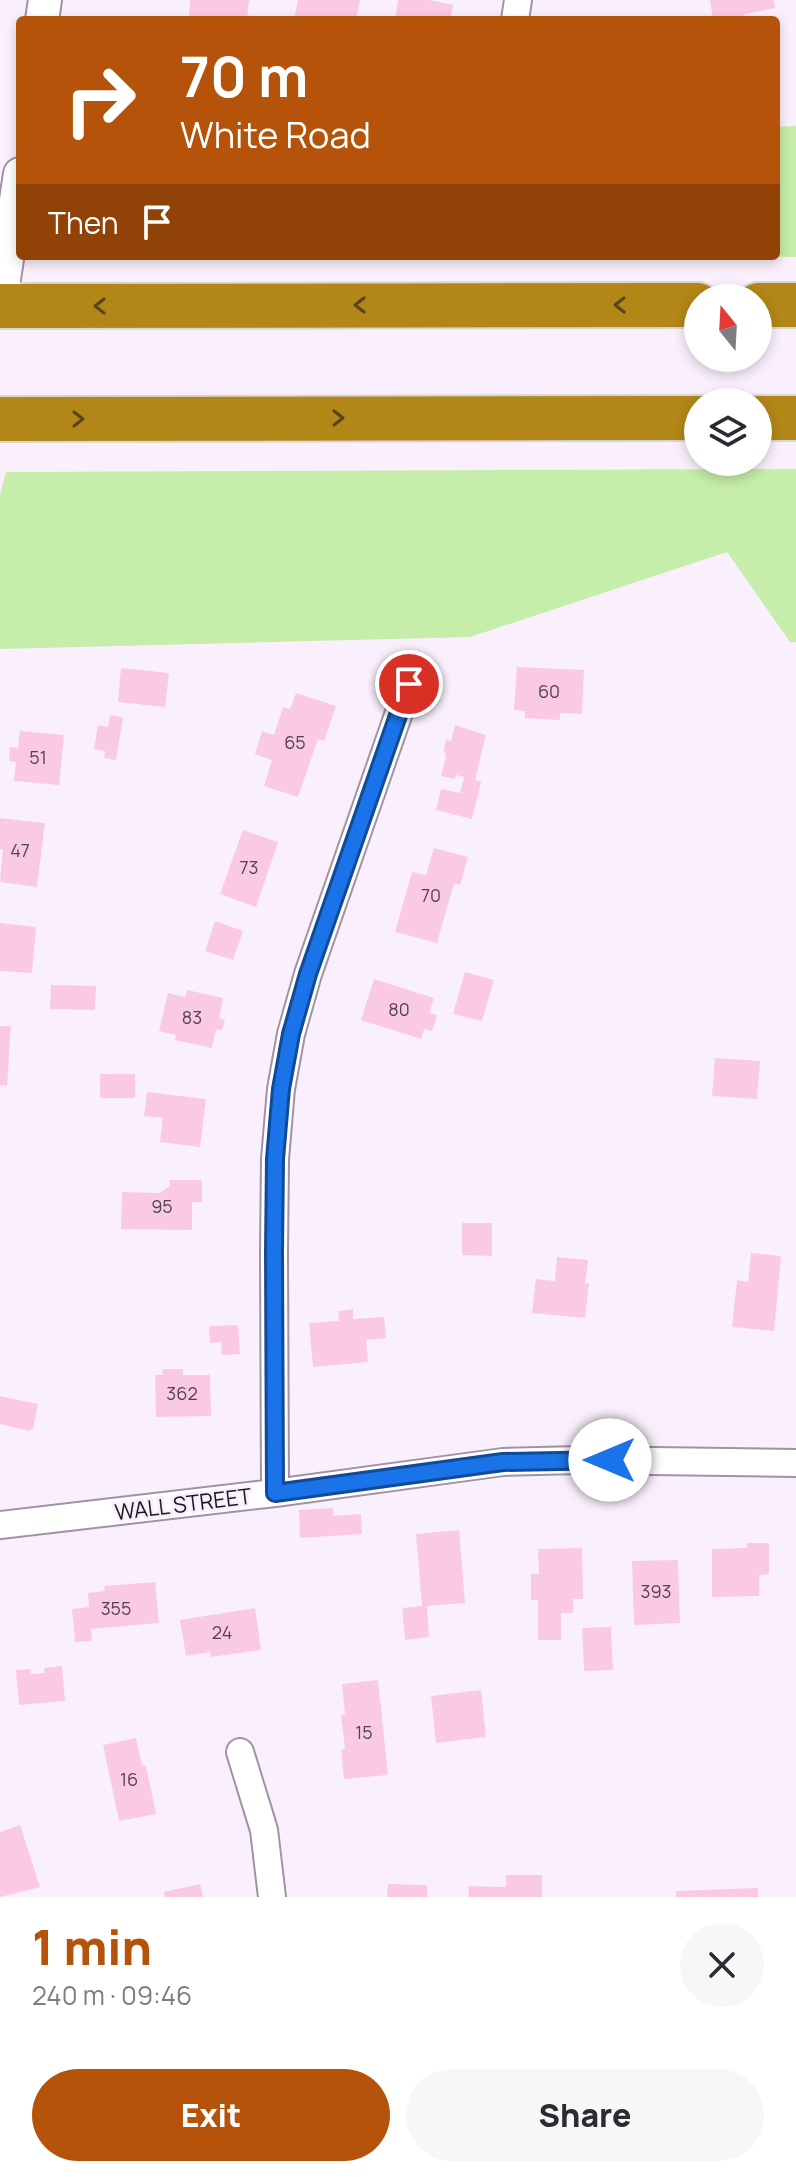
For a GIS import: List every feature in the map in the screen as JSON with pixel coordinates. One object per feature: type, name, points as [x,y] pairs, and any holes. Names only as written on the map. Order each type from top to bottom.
[{"type":"highway","points":[[0,305],[684,305]]},
{"type":"highway","points":[[772,305],[796,305]]},
{"type":"highway","points":[[0,419],[684,418]]},
{"type":"highway","points":[[772,418],[796,418]]},
{"type":"street","points":[[0,305],[16,202]]},
{"type":"street","points":[[275,1493],[275,1159],[281,1089],[291,1034],[308,974],[409,684]]},
{"type":"street","name":"WALL STREET","points":[[0,1525],[275,1493],[503,1462],[796,1463]]},
{"type":"street","points":[[240,1752],[264,1830],[272,1897]]},
{"type":"green space","points":[[796,126],[796,257],[780,257],[780,127]]},
{"type":"green space","points":[[684,469],[684,476],[772,476],[772,469],[796,469],[796,642],[790,642],[727,552],[470,637],[0,649],[0,495],[6,472]]},
{"type":"building","points":[[190,0],[249,0],[247,16],[189,16]]},
{"type":"building","points":[[298,0],[360,0],[357,16],[295,16]]},
{"type":"building","points":[[398,0],[429,0],[453,5],[451,16],[396,16]]},
{"type":"building","points":[[710,0],[774,0],[775,8],[744,16],[712,16]]},
{"type":"building","points":[[517,667],[584,670],[582,714],[560,713],[560,720],[525,718],[525,711],[514,710]]},
{"type":"building","points":[[121,668],[169,673],[165,707],[118,702]]},
{"type":"building","points":[[296,693],[336,706],[324,741],[318,739],[298,797],[264,786],[272,760],[255,754],[262,731],[274,735],[283,707],[290,709]]},
{"type":"building","points":[[110,715],[123,717],[116,760],[104,758],[105,751],[94,749],[98,725],[108,727]]},
{"type":"building","points":[[455,725],[486,735],[475,780],[481,782],[472,819],[436,810],[441,789],[460,793],[464,777],[441,776],[446,740],[451,741]]},
{"type":"building","points":[[20,731],[64,735],[59,785],[14,781],[16,762],[9,761],[10,747],[18,748]]},
{"type":"building","points":[[0,818],[45,823],[37,887],[0,882],[3,849],[0,849]]},
{"type":"building","points":[[243,830],[278,842],[256,907],[220,894]]},
{"type":"building","points":[[434,848],[468,857],[460,885],[454,883],[437,943],[395,932],[412,872],[426,875]]},
{"type":"building","points":[[215,921],[243,931],[233,960],[205,951]]},
{"type":"building","points":[[0,923],[36,927],[32,973],[0,971]]},
{"type":"building","points":[[465,972],[494,980],[482,1021],[453,1014]]},
{"type":"building","points":[[374,979],[434,998],[429,1013],[437,1015],[432,1031],[424,1029],[421,1039],[361,1020]]},
{"type":"building","points":[[51,985],[96,986],[95,1010],[50,1009]]},
{"type":"building","points":[[187,990],[223,998],[219,1018],[225,1020],[222,1030],[216,1029],[212,1048],[175,1040],[176,1035],[159,1031],[168,993],[185,997]]},
{"type":"building","points":[[0,1026],[11,1026],[7,1086],[0,1085]]},
{"type":"building","points":[[715,1058],[760,1061],[757,1099],[712,1096]]},
{"type":"building","points":[[100,1074],[135,1074],[135,1098],[100,1098]]},
{"type":"building","points":[[147,1092],[206,1099],[200,1147],[160,1142],[163,1118],[144,1116]]},
{"type":"building","points":[[169,1180],[202,1180],[202,1202],[192,1202],[192,1230],[121,1229],[122,1192],[160,1193],[170,1186]]},
{"type":"building","points":[[462,1223],[492,1223],[492,1256],[462,1255]]},
{"type":"building","points":[[751,1253],[781,1256],[774,1331],[732,1327],[737,1280],[748,1282]]},
{"type":"building","points":[[557,1257],[588,1260],[585,1318],[532,1313],[536,1279],[555,1281]]},
{"type":"building","points":[[353,1309],[353,1319],[384,1317],[386,1338],[366,1340],[368,1362],[313,1367],[309,1323],[339,1321],[338,1311]]},
{"type":"building","points":[[238,1325],[240,1354],[222,1355],[221,1342],[210,1343],[209,1326]]},
{"type":"building","points":[[163,1369],[183,1369],[183,1375],[210,1375],[211,1416],[156,1417],[155,1375],[162,1375]]},
{"type":"building","points":[[0,1396],[38,1404],[33,1429],[29,1431],[0,1424]]},
{"type":"building","points":[[333,1508],[333,1516],[361,1514],[362,1534],[300,1538],[299,1510]]},
{"type":"building","points":[[459,1530],[465,1603],[427,1606],[429,1637],[405,1640],[402,1608],[422,1606],[416,1534]]},
{"type":"building","points":[[747,1543],[769,1543],[769,1574],[759,1575],[759,1596],[712,1597],[712,1549],[747,1548]]},
{"type":"building","points":[[582,1548],[583,1599],[573,1599],[573,1613],[561,1613],[561,1640],[538,1640],[538,1600],[531,1600],[531,1574],[539,1574],[538,1549]]},
{"type":"building","points":[[678,1560],[680,1623],[634,1625],[632,1561]]},
{"type":"building","points":[[155,1582],[159,1623],[91,1629],[92,1641],[75,1642],[72,1609],[89,1607],[88,1593],[105,1591],[104,1586]]},
{"type":"building","points":[[255,1608],[261,1650],[211,1657],[210,1652],[186,1656],[180,1620]]},
{"type":"building","points":[[611,1627],[613,1670],[584,1671],[582,1628]]},
{"type":"building","points":[[62,1666],[65,1701],[19,1705],[16,1670],[30,1669],[31,1674],[45,1673],[44,1668]]},
{"type":"building","points":[[378,1680],[388,1775],[344,1779],[342,1684]]},
{"type":"building","points":[[481,1690],[486,1737],[436,1743],[431,1696]]},
{"type":"building","points":[[136,1738],[142,1765],[146,1766],[156,1814],[119,1821],[103,1745]]},
{"type":"building","points":[[20,1825],[40,1887],[0,1897],[0,1832]]},
{"type":"building","points":[[506,1875],[542,1875],[542,1897],[469,1897],[468,1886],[506,1887]]},
{"type":"building","points":[[200,1884],[203,1897],[165,1897],[164,1892]]},
{"type":"building","points":[[388,1884],[427,1885],[427,1897],[387,1897]]},
{"type":"building","points":[[758,1888],[758,1897],[676,1897],[676,1891]]},
{"type":"route","points":[[409,684],[308,974],[291,1034],[281,1089],[275,1159],[275,1493],[503,1462],[610,1460]]}]
